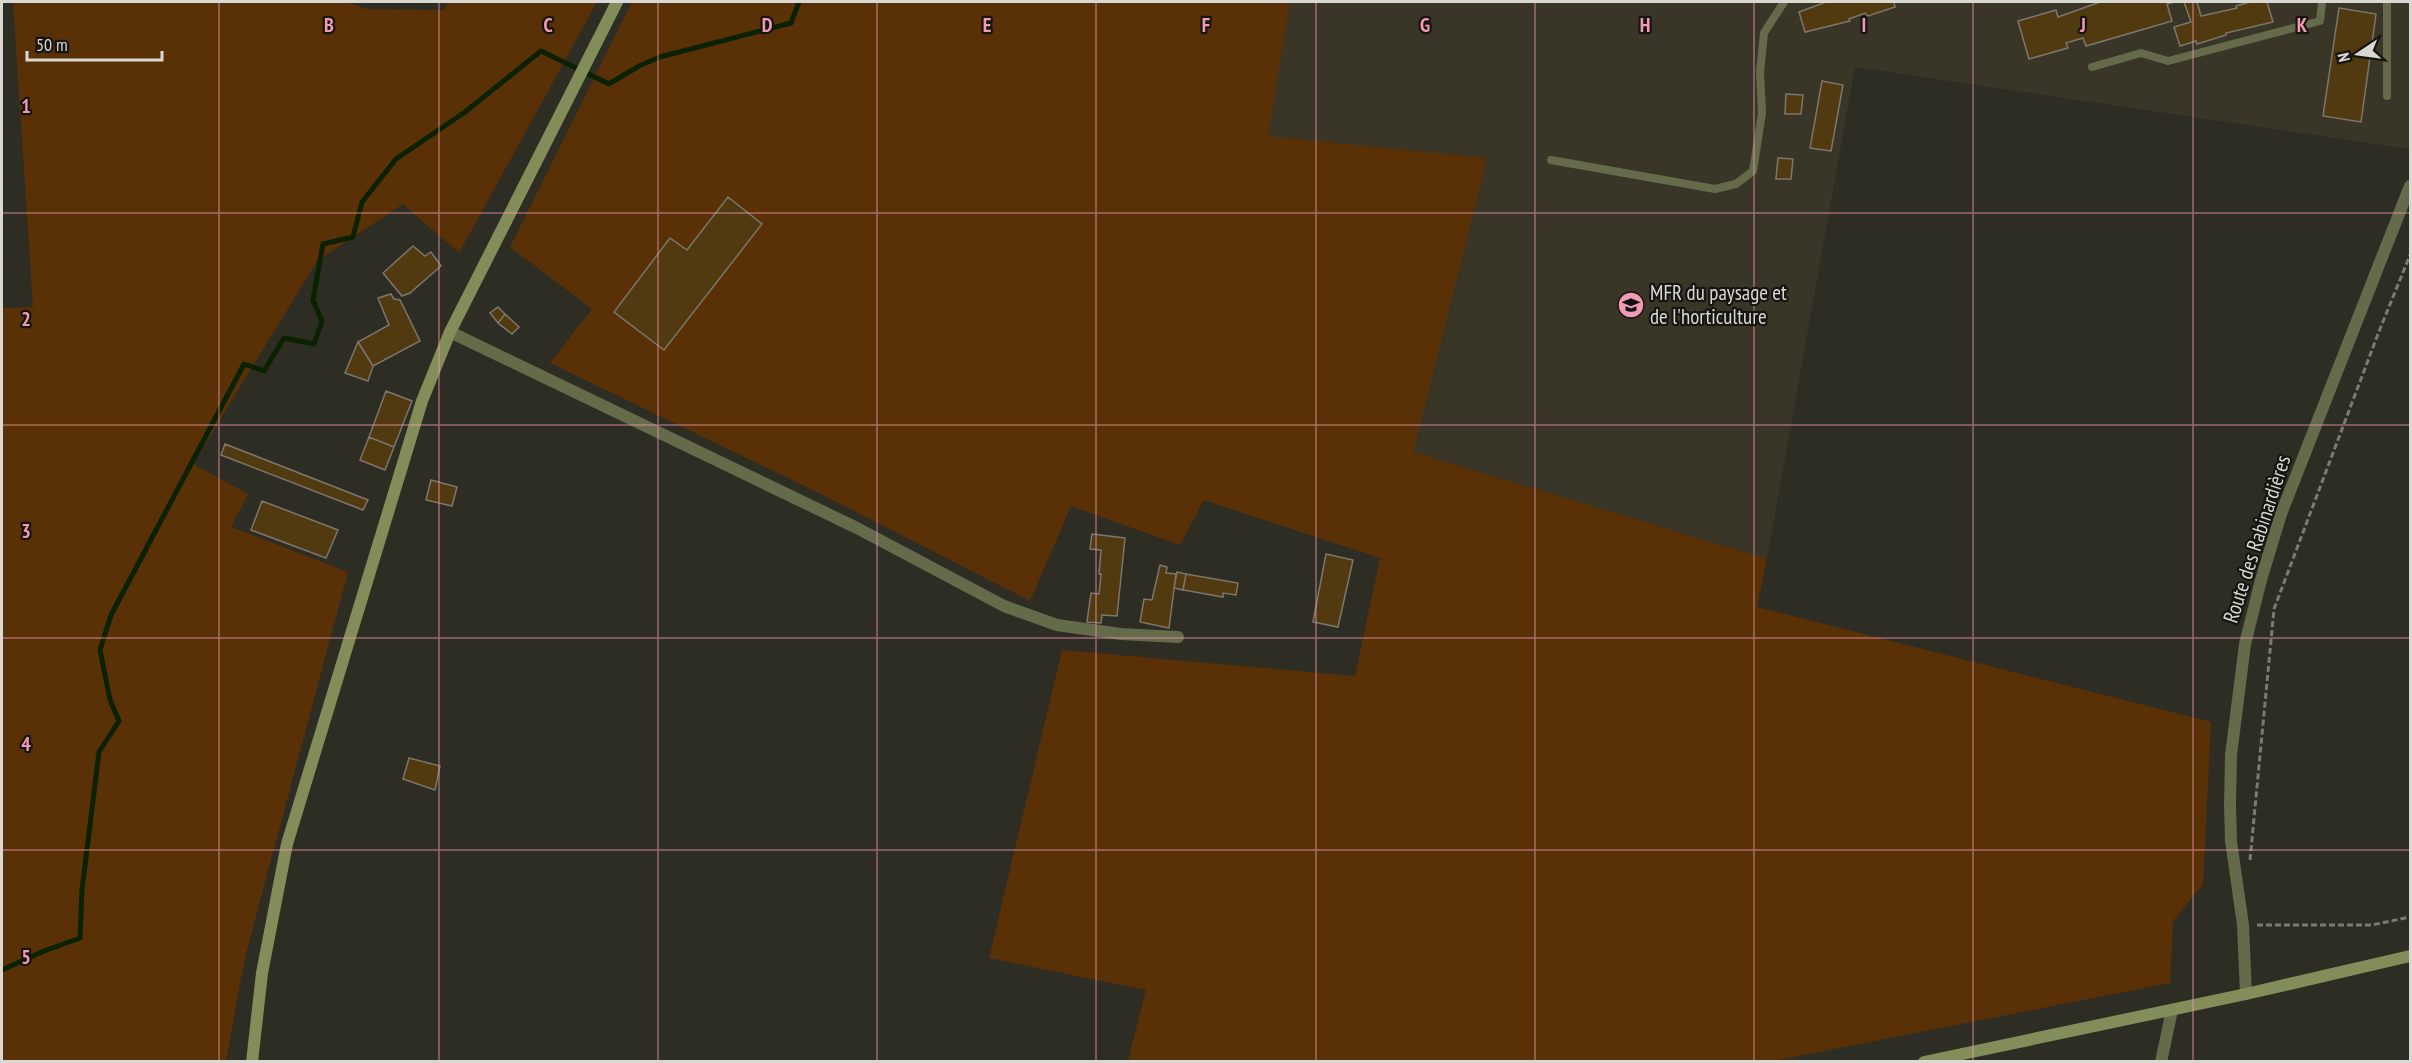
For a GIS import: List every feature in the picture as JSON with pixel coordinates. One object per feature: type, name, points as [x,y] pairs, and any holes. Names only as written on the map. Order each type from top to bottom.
[{"type":"street","points":[[252,1062],[262,973],[287,844],[422,401],[450,332],[617,2]]},
{"type":"street","name":"Route des Rabinardières","points":[[2246,994],[2243,925],[2230,841],[2231,755],[2245,644],[2261,580],[2282,514],[2410,186]]},
{"type":"street","points":[[450,332],[857,528],[1004,606],[1058,625],[1121,634],[1178,637]]},
{"type":"street","points":[[1924,1062],[2246,994],[2410,956]]},
{"type":"street","points":[[2161,1062],[2172,1010]]},
{"type":"lane","points":[[1551,160],[1715,189],[1736,184],[1753,171],[1762,113],[1760,72],[1764,33],[1781,2]]},
{"type":"lane","points":[[2092,67],[2141,53],[2168,61],[2320,21],[2322,2]]},
{"type":"lane","points":[[2387,2],[2387,96]]},
{"type":"path","points":[[2236,886],[2249,869],[2274,609],[2410,255]]},
{"type":"path","points":[[2243,925],[2372,925],[2410,917]]},
{"type":"shaded area","points":[[13,2],[347,2],[366,9],[444,10],[448,2],[597,2],[459,253],[403,204],[317,261],[193,464],[248,494],[231,527],[348,572],[245,957],[226,1061],[2,1061],[2,308],[33,307]]},
{"type":"shaded area","points":[[632,2],[1290,2],[1268,136],[1487,158],[1413,452],[1767,559],[1757,607],[2211,722],[2203,884],[2173,921],[2170,983],[1773,1061],[1128,1061],[1146,990],[989,958],[1062,650],[1355,676],[1380,558],[1204,500],[1180,545],[1071,506],[1030,601],[821,494],[550,363],[592,309],[510,247]]},
{"type":"shaded area","name":"MFR du paysage et de l'horticulture","points":[[1290,2],[2410,2],[2410,147],[2409,149],[1855,67],[1767,559],[1412,452],[1487,158],[1267,136]]},
{"type":"building","points":[[1826,2],[1894,2],[1895,7],[1868,16],[1865,13],[1849,19],[1850,21],[1805,32],[1799,12]]},
{"type":"building","points":[[2100,2],[2175,2],[2167,4],[2172,21],[2086,46],[2083,38],[2066,43],[2068,48],[2029,59],[2018,21],[2056,10],[2058,17]]},
{"type":"building","points":[[2184,2],[2197,2],[2201,16],[2237,8],[2236,6],[2250,2],[2267,2],[2273,22],[2226,33],[2226,35],[2197,44],[2196,41],[2180,46],[2174,27],[2191,22]]},
{"type":"building","points":[[2339,8],[2376,14],[2361,122],[2323,116]]},
{"type":"building","points":[[1822,81],[1843,85],[1831,151],[1810,148]]},
{"type":"building","points":[[1786,94],[1803,95],[1801,114],[1785,114]]},
{"type":"building","points":[[1778,158],[1793,159],[1791,179],[1776,179]]},
{"type":"building","points":[[728,197],[762,224],[664,350],[614,312],[670,238],[687,250]]},
{"type":"building","points":[[413,246],[425,256],[431,252],[441,266],[410,293],[402,296],[383,273]]},
{"type":"building","points":[[391,294],[394,299],[400,300],[420,341],[373,366],[358,342],[389,325],[378,298]]},
{"type":"building","points":[[498,307],[505,314],[498,323],[490,313]]},
{"type":"building","points":[[505,314],[519,327],[512,334],[498,323]]},
{"type":"building","points":[[358,342],[373,366],[368,381],[345,373]]},
{"type":"building","points":[[386,391],[412,401],[394,447],[369,437]]},
{"type":"building","points":[[369,437],[394,447],[385,470],[360,460]]},
{"type":"building","points":[[225,444],[368,500],[363,510],[221,455]]},
{"type":"building","points":[[431,480],[457,487],[452,506],[426,500]]},
{"type":"building","points":[[262,501],[338,530],[326,558],[251,530]]},
{"type":"building","points":[[1092,534],[1125,538],[1117,616],[1102,615],[1101,623],[1087,622],[1091,593],[1099,594],[1101,574],[1099,574],[1101,550],[1090,549]]},
{"type":"building","points":[[1326,554],[1353,560],[1338,627],[1313,622]]},
{"type":"building","points":[[1160,565],[1167,567],[1166,573],[1176,574],[1169,628],[1140,622],[1144,599],[1152,600]]},
{"type":"building","points":[[1177,572],[1186,574],[1183,590],[1174,588]]},
{"type":"building","points":[[1186,574],[1238,583],[1236,595],[1223,593],[1223,597],[1183,590]]},
{"type":"building","points":[[409,758],[440,766],[435,790],[403,779]]},
{"type":"waterway","points":[[2,970],[80,938],[82,890],[99,752],[119,721],[110,700],[100,650],[111,615],[244,364],[264,371],[284,338],[314,344],[322,321],[313,300],[323,244],[353,237],[362,202],[396,159],[465,112],[541,51],[609,84],[639,66],[660,57],[791,23],[799,2]]},
{"type":"place","name":"MFR du paysage et de l'horticulture","points":[[1631,305]]}]
